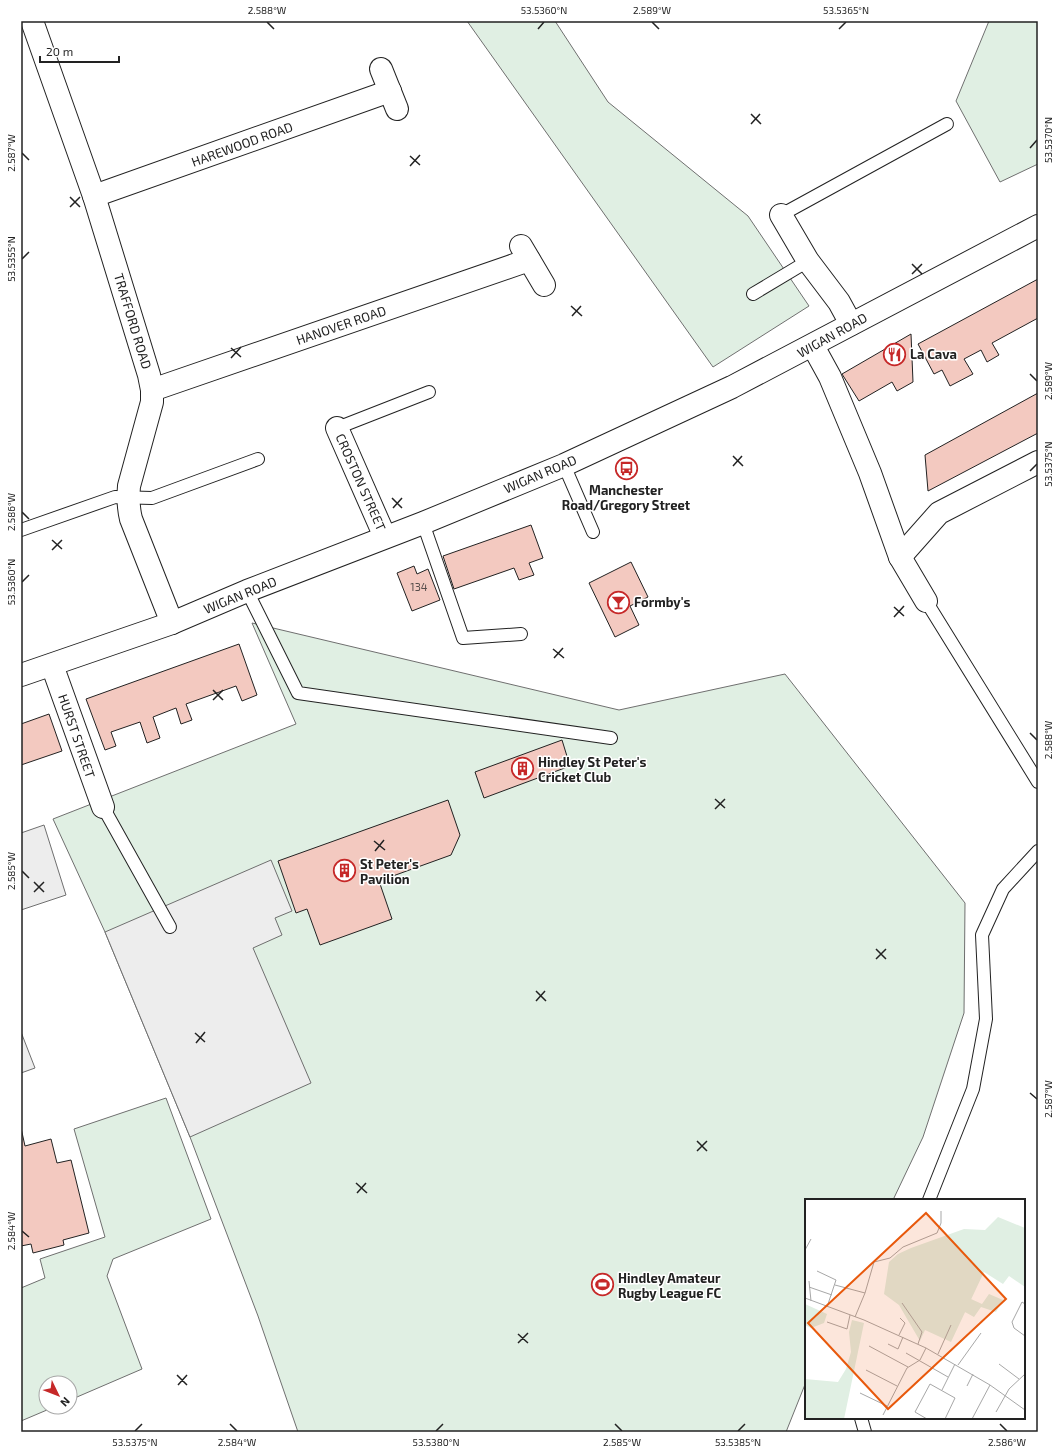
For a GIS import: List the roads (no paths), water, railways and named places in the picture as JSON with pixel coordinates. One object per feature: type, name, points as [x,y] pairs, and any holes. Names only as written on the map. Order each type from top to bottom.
[{"type":"main road","name":"TRAFFORD ROAD","points":[[32,21],[94,196],[149,375],[152,390],[152,402],[128,498],[131,519],[172,623]]},
{"type":"main road","name":"HAREWOOD ROAD","points":[[94,196],[393,100],[381,69]]},
{"type":"main road","points":[[781,215],[808,261],[839,302],[851,324]]},
{"type":"main road","name":"WIGAN ROAD","points":[[21,675],[172,623],[247,591],[423,523],[564,465],[732,387],[813,346],[851,324],[1038,226]]},
{"type":"main road","name":"HANOVER ROAD","points":[[152,390],[525,252],[544,285]]},
{"type":"main road","points":[[813,346],[830,378],[870,473],[900,557],[926,601]]},
{"type":"main road","name":"CROSTON STREET","points":[[337,428],[385,537]]},
{"type":"main road","points":[[900,557],[939,513],[1038,462]]},
{"type":"main road","name":"HURST STREET","points":[[52,665],[102,808]]},
{"type":"lane","points":[[781,215],[947,124]]},
{"type":"lane","points":[[753,294],[808,261]]},
{"type":"lane","points":[[337,428],[429,392]]},
{"type":"lane","points":[[21,530],[115,498],[152,498],[258,459]]},
{"type":"lane","points":[[564,465],[593,532]]},
{"type":"lane","points":[[423,523],[463,638],[521,634]]},
{"type":"lane","points":[[247,591],[298,693],[611,738]]},
{"type":"lane","points":[[926,601],[1038,782]]},
{"type":"lane","points":[[102,808],[170,927]]},
{"type":"lane","points":[[929,1199],[973,1089],[986,1019],[982,935],[1003,889],[1038,851]]},
{"type":"lane","points":[[861,1419],[865,1432]]},
{"type":"place","name":"La Cava","points":[[894,354]]},
{"type":"place","name":"Manchester Road/Gregory Street","points":[[626,468]]},
{"type":"place","name":"Formby's","points":[[619,602]]},
{"type":"place","name":"Hindley St Peter's Cricket Club","points":[[522,769]]},
{"type":"place","name":"St Peter's Pavilion","points":[[344,871]]},
{"type":"place","name":"Hindley Amateur Rugby League FC","points":[[603,1285]]}]
